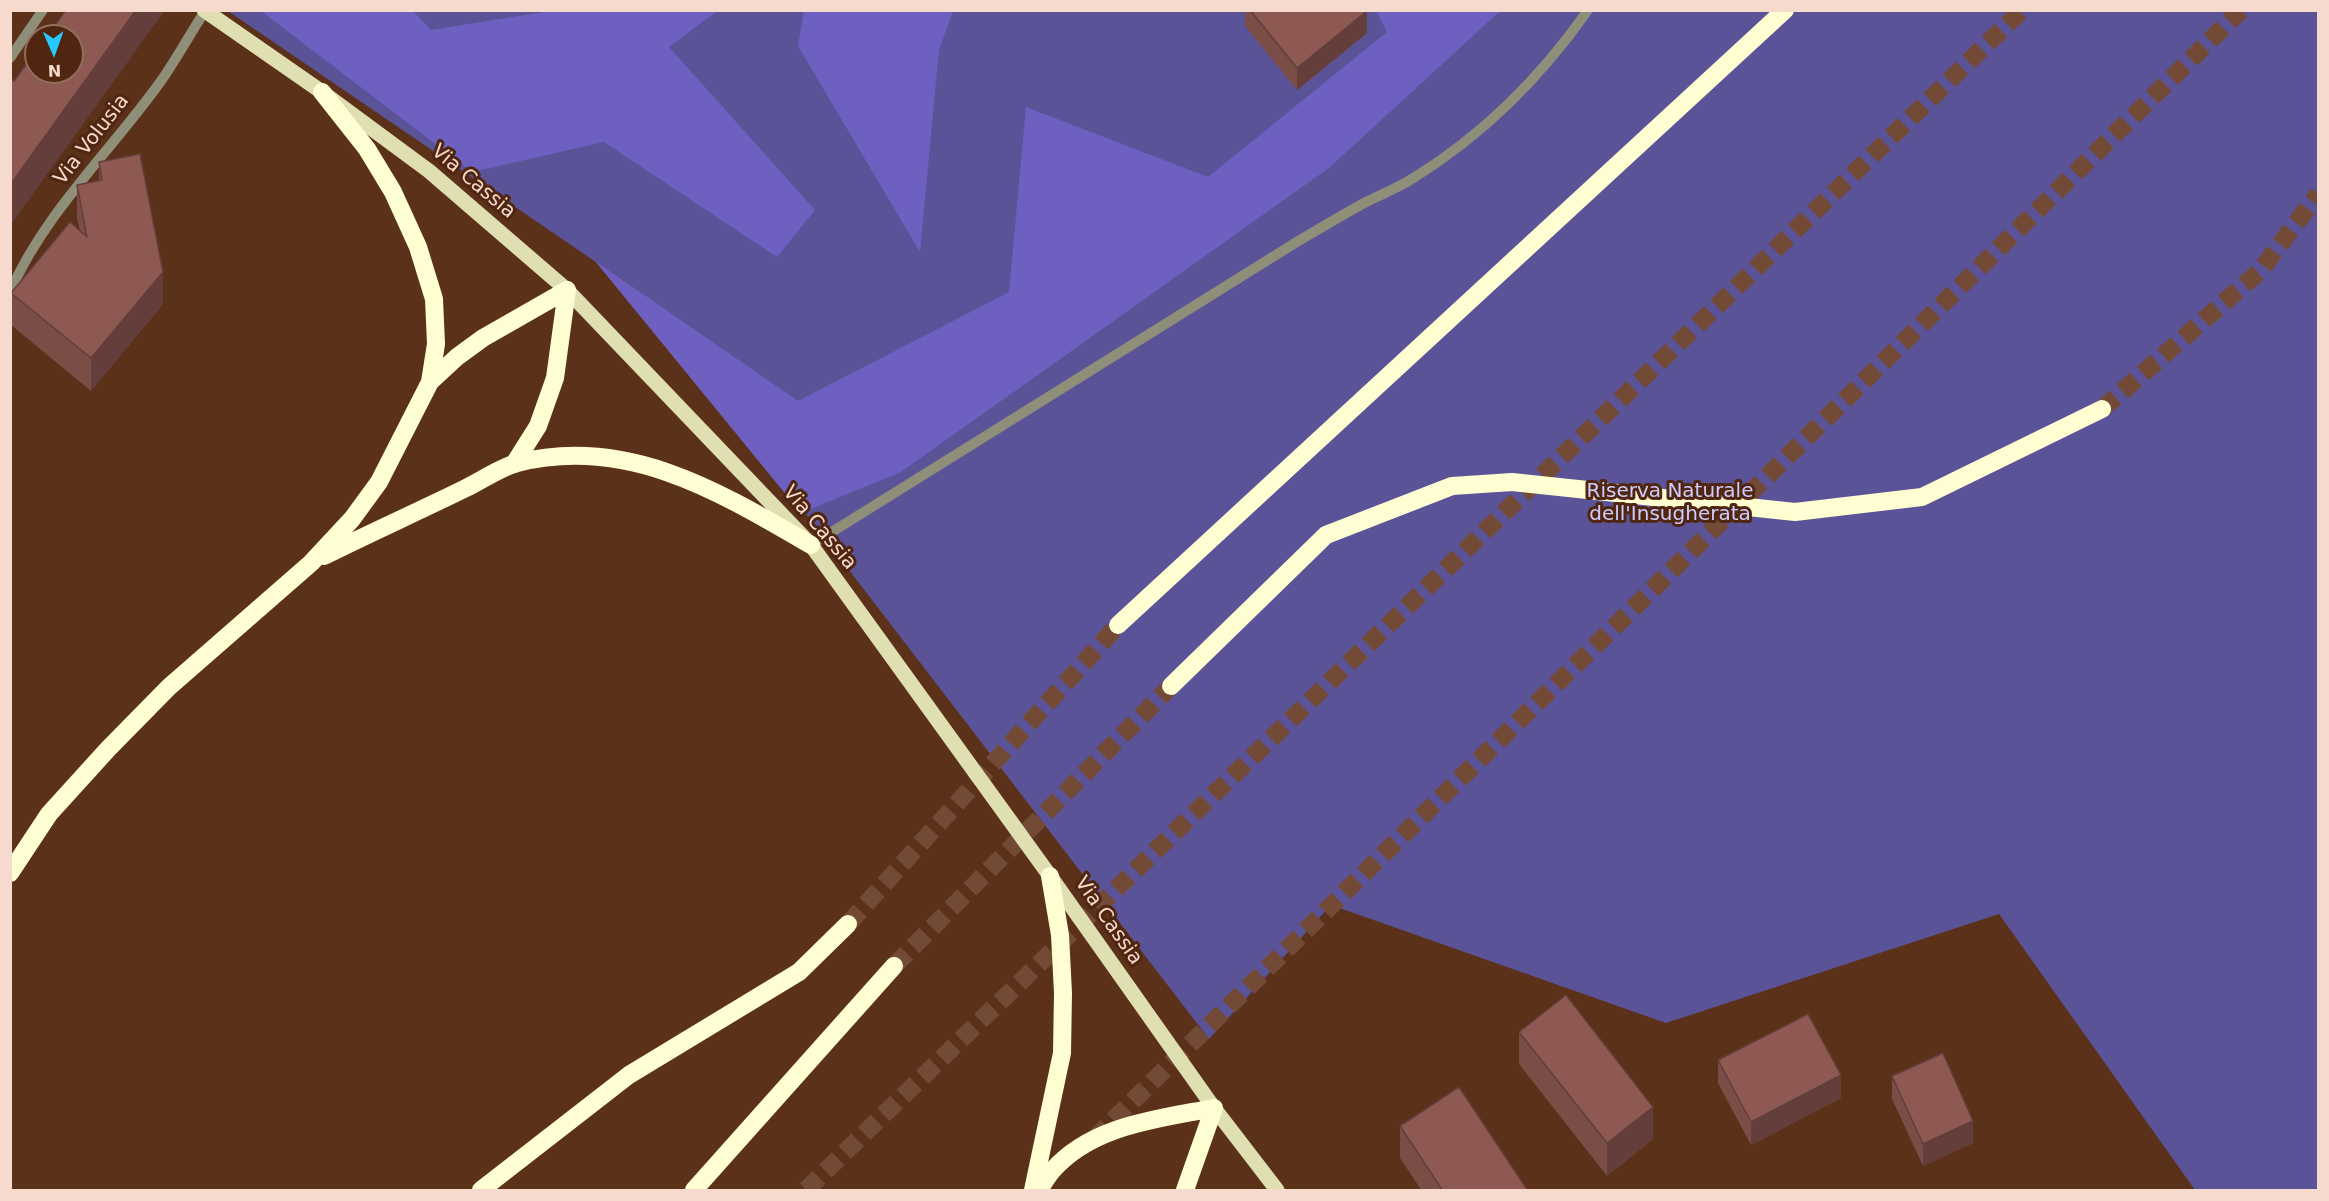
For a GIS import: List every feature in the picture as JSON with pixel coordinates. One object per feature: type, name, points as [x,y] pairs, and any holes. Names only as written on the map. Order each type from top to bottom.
[{"type":"highway","points":[[1118,625],[1785,10]]},
{"type":"highway","points":[[10,873],[49,814],[108,749],[169,687],[311,563],[352,519],[379,482],[408,430],[430,382],[436,344],[434,299],[418,247],[393,192],[367,149],[322,92]]},
{"type":"highway","points":[[514,464],[538,426],[555,378],[567,290]]},
{"type":"highway","points":[[430,382],[457,357],[483,338],[567,290]]},
{"type":"highway","points":[[1171,686],[1326,535],[1452,486],[1512,482],[1795,512],[1922,497],[2102,409]]},
{"type":"highway","points":[[311,563],[514,464],[567,455],[610,457],[657,468],[699,483],[811,545]]},
{"type":"highway","points":[[1033,1191],[1062,1053],[1063,993],[1060,935],[1050,876]]},
{"type":"highway","points":[[481,1191],[629,1075],[799,972],[848,924]]},
{"type":"highway","points":[[694,1191],[894,966]]},
{"type":"highway","points":[[1039,1191],[1052,1171],[1085,1143],[1122,1127],[1214,1108]]},
{"type":"highway","points":[[1185,1191],[1214,1108]]},
{"type":"main road","name":"Via Cassia","points":[[204,11],[322,92],[429,171],[567,290],[811,545],[1214,1108],[1276,1191]]},
{"type":"street","points":[[10,58],[44,10]]},
{"type":"street","points":[[811,545],[1334,219],[1400,186],[1437,163],[1500,114],[1557,51],[1588,10]]},
{"type":"street","name":"Via Volusia","points":[[10,292],[42,232],[161,80],[204,11]]},
{"type":"green space","name":"Riserva Naturale dell'Insugherata","points":[[228,11],[2318,11],[2318,1190],[2195,1190],[1999,914],[1666,1023],[1331,905],[1209,1039],[631,286]]},
{"type":"shaded area","points":[[261,11],[413,11],[431,30],[550,11],[717,11],[669,47],[815,210],[777,257],[604,142],[472,172]]},
{"type":"shaded area","points":[[804,11],[953,11],[939,50],[920,252],[798,46]]},
{"type":"shaded area","points":[[1376,11],[1500,11],[1329,168],[901,472],[801,513],[595,261],[798,401],[1009,292],[1026,107],[1208,177],[1387,32]]},
{"type":"building","points":[[66,10],[136,10],[84,82],[84,24],[56,24]]},
{"type":"building","points":[[1250,10],[1367,10],[1367,11],[1297,68]]},
{"type":"building","points":[[24,67],[24,84],[83,84],[10,185],[10,79],[14,81]]},
{"type":"building","points":[[140,154],[163,272],[91,358],[11,293],[70,222],[87,237],[77,185],[102,180],[99,162]]},
{"type":"building","points":[[1566,995],[1653,1107],[1607,1143],[1519,1032]]},
{"type":"building","points":[[1808,1014],[1841,1075],[1751,1122],[1718,1060]]},
{"type":"building","points":[[1943,1053],[1973,1121],[1923,1144],[1892,1076]]},
{"type":"building","points":[[1459,1087],[1528,1191],[1443,1191],[1400,1126]]},
{"type":"tunnel","points":[[806,1190],[2022,10]]},
{"type":"tunnel","points":[[1094,1139],[2241,10]]},
{"type":"tunnel","points":[[2102,409],[2260,271],[2318,194]]},
{"type":"tunnel","points":[[848,924],[1118,625]]},
{"type":"tunnel","points":[[894,966],[1171,686]]}]
